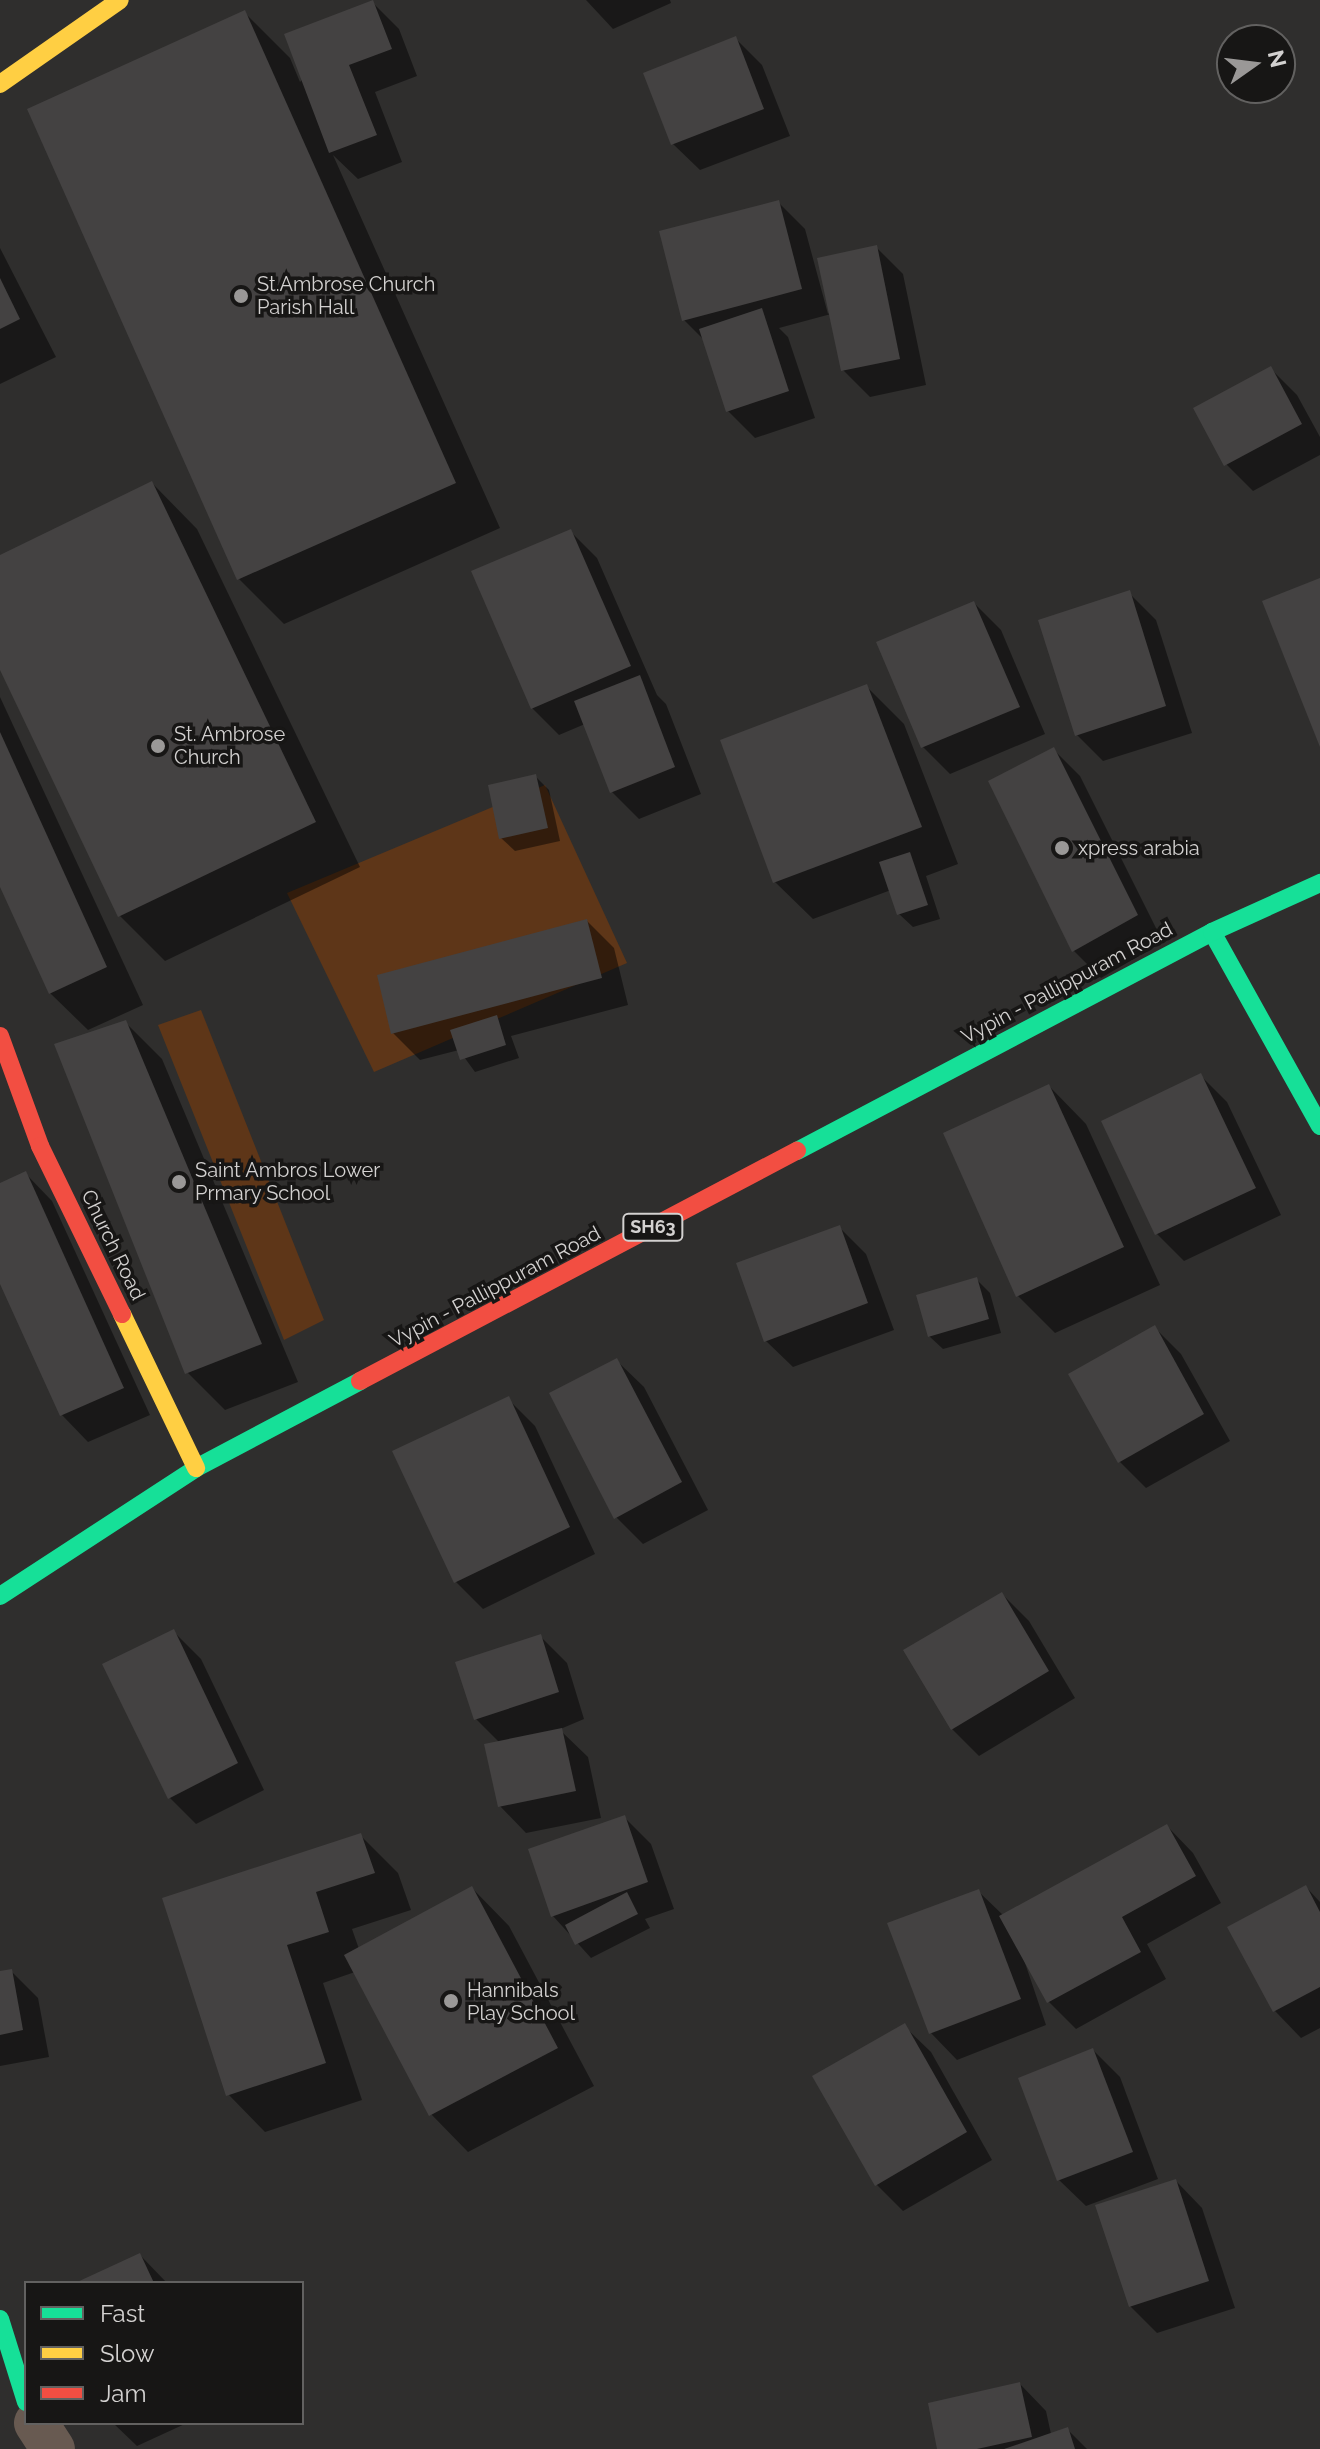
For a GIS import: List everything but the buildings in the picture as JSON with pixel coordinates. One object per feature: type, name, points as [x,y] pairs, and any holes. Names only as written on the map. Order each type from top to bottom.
[{"type":"main road","points":[[0,84],[120,0]]},
{"type":"main road","name":"Vypin - Pallippuram Road","points":[[0,1596],[196,1468],[1212,932],[1320,883]]},
{"type":"main road","points":[[1212,932],[1320,1126]]},
{"type":"main road","name":"Church Road","points":[[0,1036],[40,1146],[196,1468]]},
{"type":"main road","points":[[0,2319],[24,2396]]},
{"type":"street","points":[[37,2425],[53,2449]]},
{"type":"shaded area","points":[[545,785],[627,963],[374,1072],[287,893]]},
{"type":"shaded area","points":[[201,1010],[324,1320],[284,1340],[158,1025]]},
{"type":"traffic: fast","points":[[797,1151],[1212,932],[1320,883]]},
{"type":"traffic: fast","points":[[1212,932],[1320,1126]]},
{"type":"traffic: fast","points":[[0,1596],[196,1468],[360,1381]]},
{"type":"traffic: fast","points":[[0,2319],[24,2396]]},
{"type":"traffic: slow","points":[[0,84],[120,0]]},
{"type":"traffic: slow","points":[[122,1314],[196,1468]]},
{"type":"traffic: jam","points":[[0,1036],[40,1146],[122,1314]]},
{"type":"traffic: jam","points":[[360,1381],[797,1151]]},
{"type":"place","name":"St.Ambrose Church Parish Hall","points":[[241,296]]},
{"type":"place","name":"St. Ambrose Church","points":[[158,746]]},
{"type":"place","name":"xpress arabia","points":[[1062,848]]},
{"type":"place","name":"Saint Ambros Lower Prmary School","points":[[179,1182]]},
{"type":"place","name":"Hannibals Play School","points":[[451,2001]]}]
